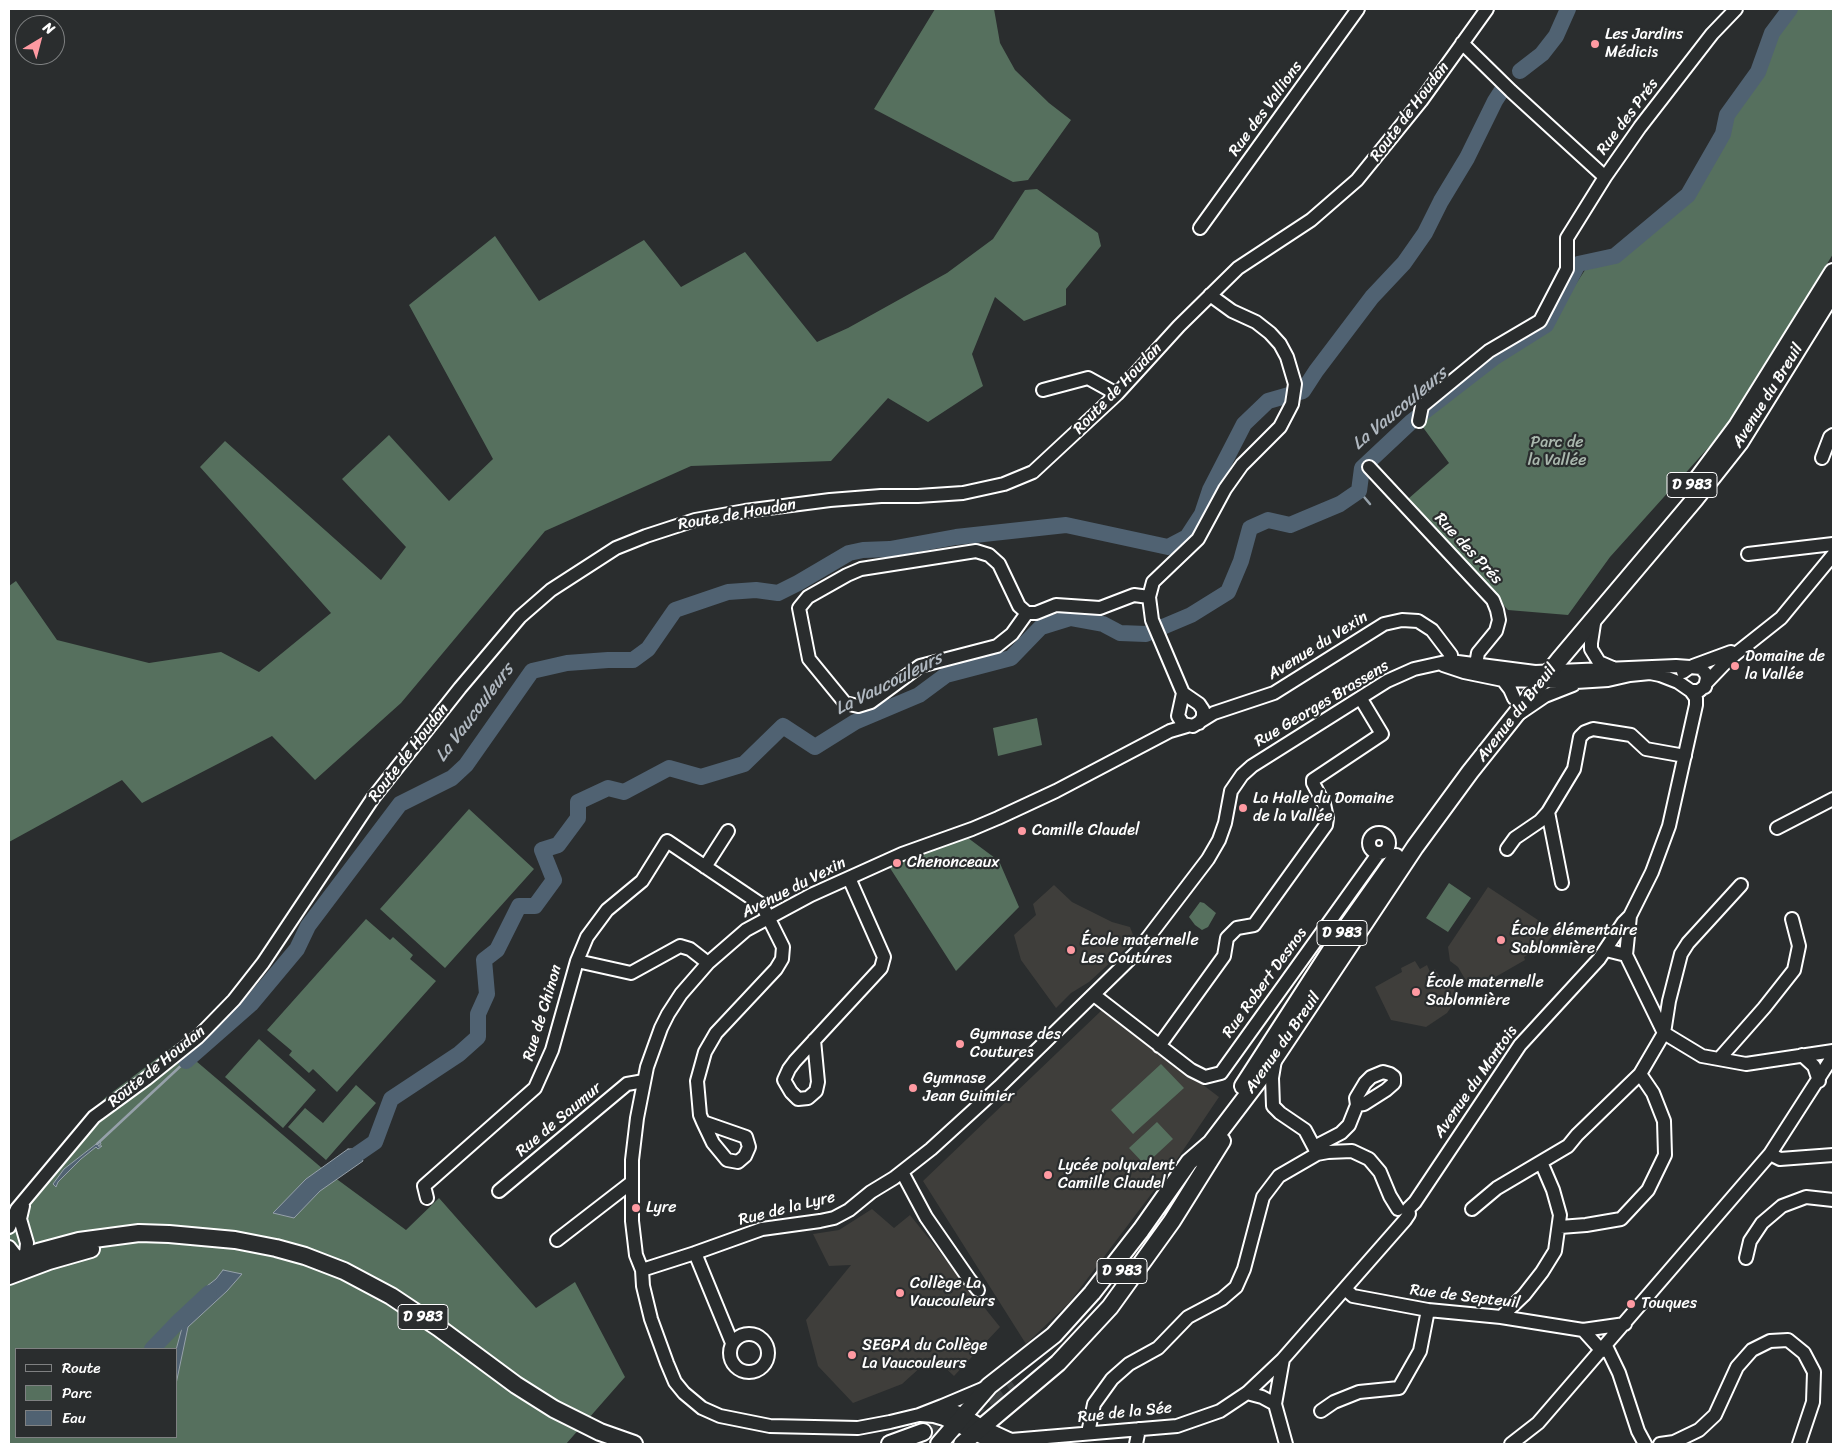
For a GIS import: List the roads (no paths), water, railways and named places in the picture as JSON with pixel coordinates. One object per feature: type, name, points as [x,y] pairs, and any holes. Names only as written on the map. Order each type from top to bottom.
[{"type":"main road","name":"D 983","points":[[1514,698],[1538,677],[1727,441],[1833,272]]},
{"type":"main road","name":"Avenue du Breuil","points":[[1012,1382],[1060,1341],[1108,1289],[1152,1231],[1211,1143],[1275,1057],[1416,847],[1512,718],[1538,677],[1596,616],[1718,471],[1751,426],[1833,292]]},
{"type":"main road","name":"Avenue du Breuil","points":[[1211,1143],[1256,1063],[1338,939],[1488,731],[1514,698]]},
{"type":"main road","points":[[973,1435],[1058,1363],[1110,1307],[1172,1221],[1275,1057]]},
{"type":"main road","points":[[941,1442],[989,1386],[1054,1335],[1092,1294],[1141,1230],[1189,1162],[1211,1143]]},
{"type":"main road","name":"D 983","points":[[9,1276],[17,1259],[79,1241],[128,1234],[150,1233],[193,1236],[235,1240],[276,1248],[313,1259],[360,1278],[409,1307],[542,1402],[587,1426],[634,1444]]},
{"type":"main road","name":"D 983","points":[[17,1259],[57,1258],[97,1248],[193,1236]]},
{"type":"main road","points":[[890,1444],[923,1432]]},
{"type":"street","name":"Rue des Vallions","points":[[1200,228],[1358,9]]},
{"type":"street","name":"Route de Houdan","points":[[9,1227],[14,1214],[94,1117],[146,1079],[198,1036],[234,1000],[263,963],[373,798],[460,688],[520,617],[551,590],[616,548],[695,520],[745,510],[830,500],[963,493],[1004,484],[1033,472],[1117,394],[1179,326],[1238,268],[1311,220],[1357,180],[1421,101],[1487,9]]},
{"type":"street","name":"Rue des Prés","points":[[1419,421],[1422,406],[1490,350],[1540,321],[1567,270],[1566,238],[1640,127],[1712,34],[1736,9]]},
{"type":"street","name":"Rue des Prés","points":[[1462,43],[1605,177]]},
{"type":"street","points":[[1170,730],[1179,711],[1198,704],[1162,644],[1152,620],[1149,596],[1153,582],[1198,539],[1225,489],[1242,465],[1280,426],[1292,404],[1295,384],[1288,356],[1270,333],[1256,322],[1232,311],[1210,295]]},
{"type":"street","points":[[1043,390],[1088,378],[1117,394]]},
{"type":"street","points":[[1822,458],[1830,437],[1833,435]]},
{"type":"street","name":"Rue des Prés","points":[[1369,467],[1493,600],[1498,610],[1499,620],[1496,631],[1478,653],[1475,669]]},
{"type":"street","points":[[1748,554],[1833,544]]},
{"type":"street","points":[[1027,613],[1012,634],[997,646],[920,666],[871,702],[858,706],[845,703],[809,659],[799,608],[808,597],[847,574],[861,569],[976,551],[989,555],[999,564],[1019,606],[1027,613],[1056,605],[1100,608],[1134,595],[1149,596]]},
{"type":"street","points":[[1448,664],[1538,677],[1586,681],[1650,673],[1668,678],[1688,689],[1699,691],[1723,663],[1781,618],[1833,556]]},
{"type":"street","points":[[1596,616],[1591,649],[1599,662],[1613,668]]},
{"type":"street","name":"Avenue du Vexin","points":[[989,1386],[919,1415],[858,1428],[770,1426],[720,1416],[702,1408],[684,1394],[675,1382],[651,1320],[643,1286],[642,1270],[636,1255],[632,1221],[632,1160],[644,1081],[658,1036],[680,994],[708,963],[746,930],[811,895],[902,854],[998,818],[1056,791],[1170,730],[1194,726],[1200,722],[1198,704],[1274,693],[1384,624],[1402,620],[1418,622],[1432,630],[1444,644],[1448,664]]},
{"type":"street","points":[[1475,669],[1504,680],[1613,668],[1692,666],[1747,645]]},
{"type":"street","name":"Rue Georges Brassens","points":[[1231,791],[1242,775],[1252,766],[1387,681],[1414,669],[1448,664]]},
{"type":"street","points":[[1692,666],[1704,670],[1706,684]]},
{"type":"street","points":[[1688,689],[1681,679],[1682,675],[1692,666]]},
{"type":"street","points":[[1504,680],[1514,698]]},
{"type":"street","points":[[1512,718],[1550,694],[1586,681]]},
{"type":"street","name":"Avenue du Mantois","points":[[1695,710],[1706,684]]},
{"type":"street","name":"Avenue du Mantois","points":[[1283,1359],[1346,1289],[1409,1214],[1403,1209],[1415,1202],[1520,1044],[1606,950],[1623,923],[1630,916],[1652,872],[1668,826],[1697,702],[1688,689]]},
{"type":"street","points":[[1159,1046],[1224,956],[1227,938],[1237,928],[1254,925],[1326,825],[1327,818],[1313,780],[1382,734],[1361,699]]},
{"type":"street","points":[[1179,711],[1181,722],[1186,726]]},
{"type":"street","points":[[1507,849],[1515,838],[1540,821],[1548,812],[1574,768],[1580,737],[1585,732],[1593,729],[1631,735],[1646,749],[1685,756]]},
{"type":"street","name":"Rue de la Lyre","points":[[642,1270],[762,1229],[834,1218],[849,1210],[931,1149],[992,1093],[1137,952],[1205,864],[1219,840],[1225,824],[1231,791]]},
{"type":"street","points":[[1778,828],[1833,799]]},
{"type":"street","points":[[1548,812],[1562,883]]},
{"type":"street","points":[[705,867],[728,831]]},
{"type":"street","points":[[577,960],[587,937],[607,910],[642,881],[667,841],[762,905],[767,919],[783,947],[782,959],[776,969],[716,1033],[704,1052],[697,1081],[700,1115],[703,1122]]},
{"type":"street","name":"Rue Robert Desnos","points":[[1094,994],[1191,1070],[1204,1077],[1221,1073],[1378,854]]},
{"type":"street","points":[[814,1040],[881,968],[884,957],[849,878]]},
{"type":"street","points":[[1472,1209],[1497,1188],[1568,1146],[1640,1074],[1664,1034],[1669,1002],[1681,954],[1688,943],[1741,885]]},
{"type":"street","points":[[1630,916],[1626,955],[1664,1034],[1702,1056],[1746,1064],[1833,1051]]},
{"type":"street","points":[[1719,1059],[1764,1008],[1794,970],[1799,946],[1792,918]]},
{"type":"street","name":"Rue de Chinon","points":[[427,1198],[424,1186],[535,1088],[552,1050],[577,960],[631,973],[680,946],[690,949],[708,963]]},
{"type":"street","points":[[1606,950],[1626,955]]},
{"type":"street","points":[[1802,1055],[1814,1066],[1819,1080]]},
{"type":"street","points":[[1511,1444],[1538,1423],[1770,1154],[1833,1056]]},
{"type":"street","points":[[1275,1057],[1272,1078],[1273,1106],[1305,1130],[1316,1150]]},
{"type":"street","points":[[1560,1227],[1620,1219],[1648,1190],[1665,1155],[1664,1121],[1653,1093],[1640,1074]]},
{"type":"street","name":"Rue de Saumur","points":[[499,1191],[628,1084],[644,1081]]},
{"type":"street","points":[[1088,1433],[1094,1404],[1112,1379],[1129,1364],[1158,1348],[1188,1318],[1222,1300],[1236,1287],[1244,1269],[1263,1197],[1279,1176],[1341,1133],[1349,1125],[1356,1105]]},
{"type":"street","points":[[1770,1154],[1780,1159],[1830,1155],[1833,1142]]},
{"type":"street","points":[[1316,1150],[1328,1152],[1352,1151],[1368,1159],[1380,1172],[1390,1196],[1403,1209]]},
{"type":"street","points":[[1501,1317],[1524,1295],[1542,1272],[1554,1251],[1560,1227],[1560,1215],[1553,1190],[1541,1162]]},
{"type":"street","points":[[902,1172],[924,1214],[978,1290]]},
{"type":"street","points":[[557,1240],[632,1182]]},
{"type":"street","points":[[1746,1258],[1750,1241],[1758,1229],[1782,1206],[1806,1197],[1833,1200]]},
{"type":"street","points":[[17,1259],[27,1246],[20,1219],[25,1200]]},
{"type":"street","points":[[24,1234],[39,1246],[51,1248]]},
{"type":"street","points":[[696,1253],[732,1343]]},
{"type":"street","name":"Rue de Septeuil","points":[[1346,1289],[1352,1296],[1428,1310],[1501,1317],[1583,1330],[1625,1324]]},
{"type":"street","points":[[1321,1411],[1334,1402],[1359,1392],[1399,1388],[1420,1351],[1428,1310]]},
{"type":"street","points":[[1583,1330],[1604,1348],[1619,1373],[1638,1431],[1645,1444]]},
{"type":"street","points":[[1660,1444],[1674,1442],[1699,1430],[1715,1414],[1737,1366],[1752,1350],[1770,1340],[1788,1340],[1804,1353],[1814,1372],[1814,1402],[1799,1444]]},
{"type":"street","points":[[1283,1359],[1275,1404],[1286,1444]]},
{"type":"street","name":"Rue de la Sée","points":[[973,1435],[996,1444],[1011,1440],[1177,1426],[1220,1411],[1248,1393],[1283,1359]]},
{"type":"street","points":[[1248,1393],[1262,1397],[1275,1404]]},
{"type":"street","points":[[942,1406],[960,1420],[973,1435]]},
{"type":"street","points":[[919,1415],[960,1420]]},
{"type":"street","points":[[919,1415],[934,1420],[940,1426],[943,1432],[941,1442]]},
{"type":"street","points":[[1136,1444],[1139,1429]]},
{"type":"water","points":[[100,1141],[101,1144],[98,1146],[102,1146],[98,1149],[96,1147],[81,1159],[58,1182],[56,1187],[53,1184],[64,1169]]},
{"type":"water","points":[[348,1149],[358,1149],[363,1161],[320,1191],[294,1218],[273,1213],[306,1179]]},
{"type":"water","points":[[223,1270],[242,1274],[227,1291],[188,1327],[178,1374],[177,1348],[183,1324],[157,1348],[145,1348],[185,1310],[190,1314],[207,1286]]},
{"type":"waterway","name":"La Vaucouleurs","points":[[1520,71],[1542,54],[1556,36],[1568,9]]},
{"type":"waterway","name":"La Vaucouleurs","points":[[343,1164],[375,1142],[391,1099],[459,1054],[478,1037],[478,1014],[487,994],[484,960],[497,950],[519,906],[535,906],[554,880],[542,850],[558,845],[578,818],[578,802],[608,788],[624,792],[669,768],[701,777],[744,764],[783,726],[815,747],[855,722],[919,695],[946,675],[1011,658],[1041,627],[1070,618],[1103,624],[1120,633],[1146,634],[1191,615],[1228,592],[1241,561],[1250,528],[1268,520],[1290,525],[1340,504],[1359,491],[1362,468],[1411,422],[1495,357],[1546,325],[1578,264],[1615,256],[1688,195],[1723,134],[1727,115],[1758,72],[1772,33],[1790,9]]},
{"type":"waterway","name":"La Vaucouleurs","points":[[186,1061],[251,1004],[297,949],[308,926],[400,804],[452,778],[466,765],[532,671],[567,663],[633,660],[648,649],[675,610],[728,592],[756,590],[778,593],[849,553],[863,550],[890,549],[956,537],[1066,525],[1168,547],[1187,537],[1202,514],[1210,490],[1244,424],[1268,401],[1303,391],[1372,297],[1404,263],[1425,233],[1504,87]]},
{"type":"waterway","points":[[1359,491],[1370,504]]},
{"type":"waterway","points":[[97,1144],[186,1061]]},
{"type":"waterway","name":"La Vaucouleurs","points":[[153,1348],[209,1293]]},
{"type":"tunnel","points":[[923,1432],[973,1408],[1012,1382]]},
{"type":"place","name":"Les Jardins Médicis","points":[[1595,44]]},
{"type":"place","name":"Domaine de la Vallée","points":[[1735,666]]},
{"type":"place","name":"La Halle du Domaine de la Vallée","points":[[1243,808]]},
{"type":"place","name":"Camille Claudel","points":[[1022,831]]},
{"type":"place","name":"Chenonceaux","points":[[897,863]]},
{"type":"place","name":"École élémentaire Sablonnière","points":[[1501,940]]},
{"type":"place","name":"École maternelle Les Coutures","points":[[1071,950]]},
{"type":"place","name":"École maternelle Sablonnière","points":[[1416,992]]},
{"type":"place","name":"Gymnase des Coutures","points":[[960,1044]]},
{"type":"place","name":"Gymnase Jean Guimier","points":[[913,1088]]},
{"type":"place","name":"Lycée polyvalent Camille Claudel","points":[[1048,1175]]},
{"type":"place","name":"Lyre","points":[[636,1208]]},
{"type":"place","name":"Collège La Vaucouleurs","points":[[900,1293]]},
{"type":"place","name":"Touques","points":[[1631,1304]]},
{"type":"place","name":"SEGPA du Collège La Vaucouleurs","points":[[852,1355]]},
{"type":"park label","name":"Parc de la Vallée","points":[[1557,452]]}]
